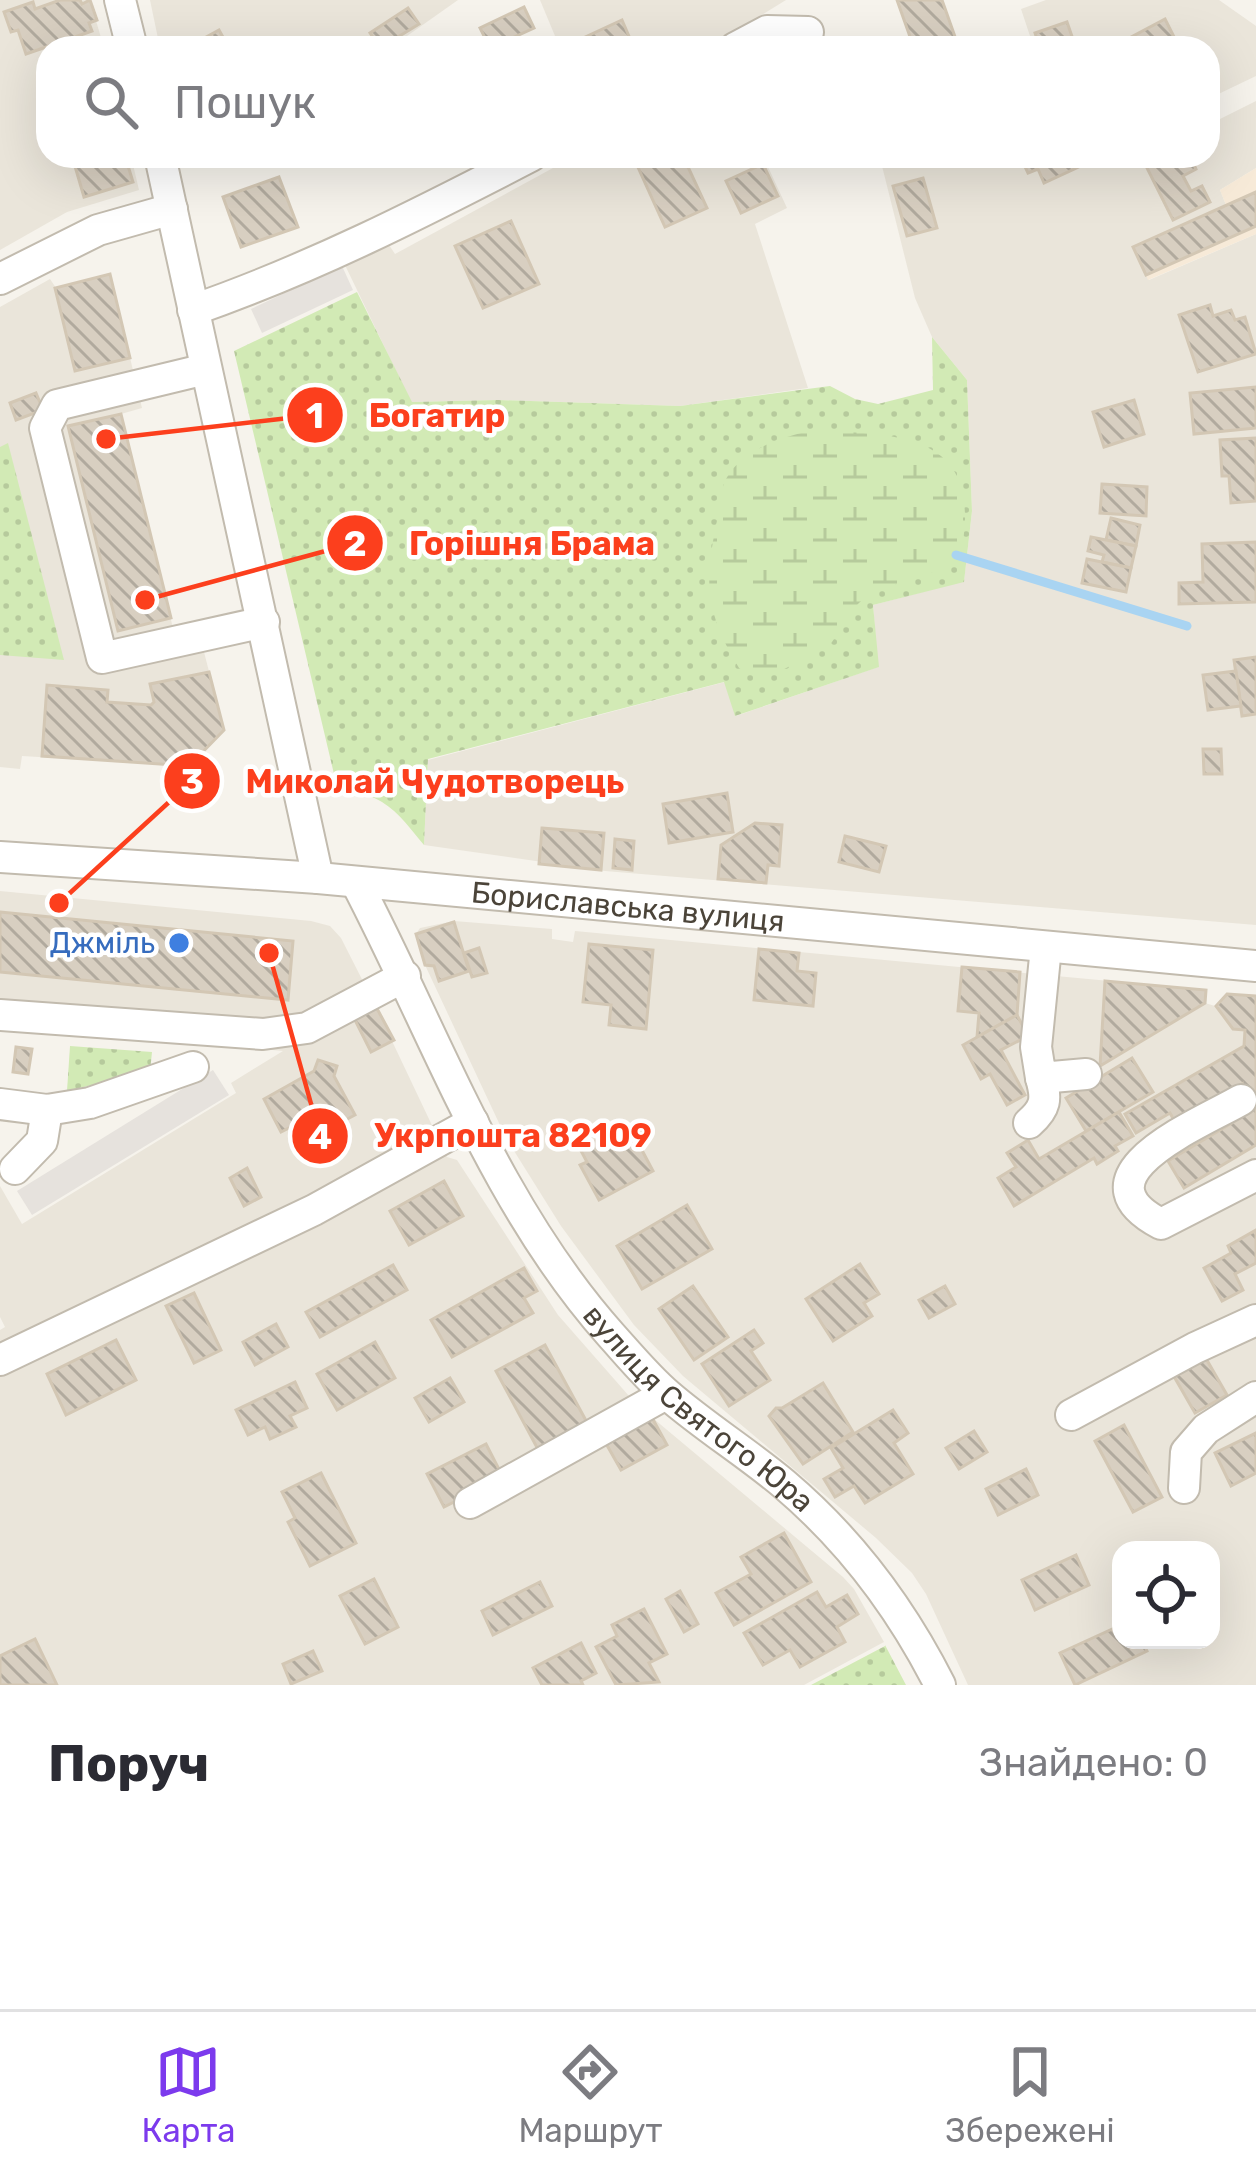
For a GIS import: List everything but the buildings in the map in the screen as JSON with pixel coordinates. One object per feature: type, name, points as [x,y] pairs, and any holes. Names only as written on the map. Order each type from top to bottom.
[{"type":"street","points":[[120,0],[129,36]]},
{"type":"street","points":[[758,36],[767,31],[808,32]]},
{"type":"street","points":[[163,168],[318,878]]},
{"type":"street","points":[[193,310],[250,291],[387,230],[508,168]]},
{"type":"street","points":[[0,279],[98,230],[172,209]]},
{"type":"street","points":[[206,369],[57,405],[44,428],[102,658],[264,622]]},
{"type":"street","name":"Бориславська вулиця","points":[[0,857],[318,878],[1256,966]]},
{"type":"street","name":"вулиця Святого Юра","points":[[356,882],[473,1123],[560,1271],[666,1394],[783,1483],[848,1546],[888,1597],[940,1685]]},
{"type":"street","points":[[1029,1123],[1043,1110],[1046,1095],[1036,1047],[1046,946]]},
{"type":"street","points":[[0,1015],[263,1034],[307,1028],[405,976]]},
{"type":"street","points":[[0,1104],[47,1110],[90,1103],[193,1066]]},
{"type":"street","points":[[1041,1078],[1086,1074]]},
{"type":"street","points":[[1241,1100],[1145,1156],[1130,1174],[1126,1188],[1145,1216],[1161,1224],[1256,1175]]},
{"type":"street","points":[[15,1169],[42,1141],[47,1110]]},
{"type":"street","points":[[0,1360],[314,1210],[473,1123]]},
{"type":"street","points":[[1071,1415],[1256,1320]]},
{"type":"street","points":[[470,1503],[666,1394]]},
{"type":"street","points":[[1184,1489],[1186,1452],[1206,1429],[1256,1397]]},
{"type":"shaded area","points":[[0,0],[90,0],[100,36],[36,36],[36,168],[134,168],[139,190],[67,212],[0,250]]},
{"type":"shaded area","points":[[150,0],[458,0],[407,36],[158,36]]},
{"type":"shaded area","points":[[540,0],[786,0],[728,36],[555,36]]},
{"type":"shaded area","points":[[1046,0],[1219,0],[1256,26],[1256,76],[1220,93],[1220,36],[1030,36],[1021,9]]},
{"type":"shaded area","points":[[1256,101],[1256,168],[1220,190],[1226,205],[1133,247],[1149,280],[1256,234],[1256,925],[605,871],[424,845],[428,760],[725,682],[736,716],[878,667],[873,605],[964,581],[972,511],[967,380],[932,337],[915,298],[882,168],[1220,168],[1220,119]]},
{"type":"shaded area","points":[[553,168],[769,168],[787,208],[755,224],[808,388],[680,406],[411,402],[344,263],[387,242],[395,254]]},
{"type":"shaded area","points":[[1256,168],[1256,234],[1148,280],[1133,247],[1226,205],[1220,190]]},
{"type":"shaded area","points":[[342,266],[353,290],[262,333],[251,309]]},
{"type":"shaded area","points":[[110,274],[142,408],[121,414],[180,657],[204,652],[224,730],[189,766],[22,756],[20,769],[0,767],[0,307],[50,279],[56,288]]},
{"type":"shaded area","points":[[0,891],[330,926],[374,1003],[447,1157],[457,1160],[558,1315],[636,1404],[843,1577],[884,1642],[804,1685],[0,1685],[0,1330],[5,1327],[0,1317],[0,1186],[22,1224],[236,1093],[231,1083],[283,1051],[0,1024]]},
{"type":"shaded area","points":[[454,921],[552,929],[552,939],[573,942],[575,931],[1206,990],[1205,1003],[1215,1006],[1227,994],[1256,996],[1256,1685],[968,1685],[912,1573],[683,1376],[634,1325],[561,1226],[506,1138],[425,965],[416,934],[420,928]]},
{"type":"shaded area","points":[[213,1070],[229,1095],[32,1215],[17,1191]]},
{"type":"green space","points":[[357,292],[412,402],[680,406],[830,386],[878,404],[933,390],[932,337],[967,380],[972,511],[964,582],[873,605],[879,667],[735,716],[724,682],[428,759],[424,845],[388,806],[350,789],[334,774],[234,351]]},
{"type":"green space","points":[[815,430],[907,440],[945,460],[958,478],[964,502],[962,544],[937,571],[865,598],[832,642],[814,654],[776,672],[739,668],[719,629],[710,595],[710,559],[723,487],[733,469],[753,452]]},
{"type":"green space","points":[[8,443],[64,660],[0,655],[0,447]]},
{"type":"green space","points":[[70,1046],[152,1052],[150,1071],[67,1091]]},
{"type":"green space","points":[[885,1646],[906,1685],[811,1685]]},
{"type":"waterway","points":[[956,555],[1187,626]]},
{"type":"place","name":"Богатир","points":[[106,439]]},
{"type":"place","name":"Горішня Брама","points":[[145,600]]},
{"type":"place","name":"Миколай Чудотворець","points":[[59,903]]},
{"type":"place","name":"Джміль","points":[[179,943]]},
{"type":"place","name":"Укрпошта 82109","points":[[269,953]]}]
